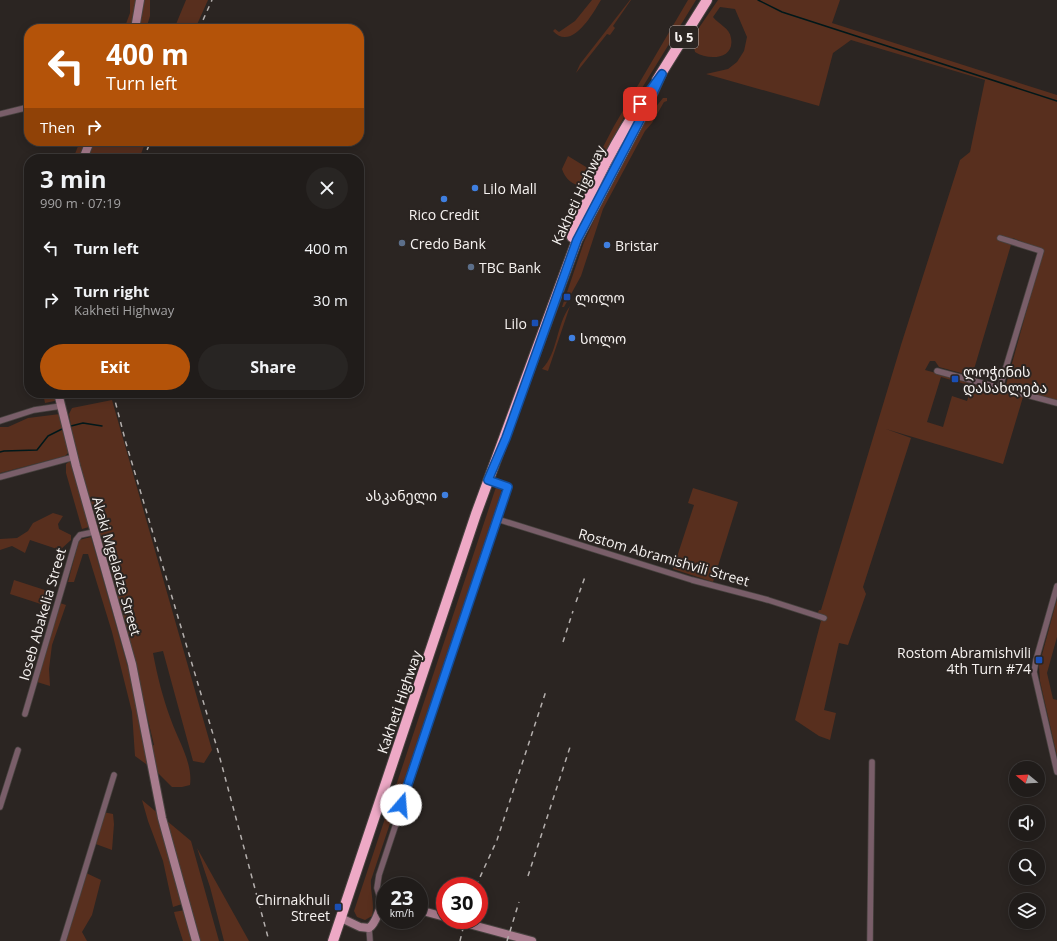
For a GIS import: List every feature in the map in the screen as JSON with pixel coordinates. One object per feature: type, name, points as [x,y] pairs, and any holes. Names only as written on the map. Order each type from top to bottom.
[{"type":"highway","name":"Kakheti Highway","points":[[333,941],[490,476],[500,436],[514,394],[576,226],[590,195],[629,123],[662,74],[707,0]]},
{"type":"street","points":[[136,24],[140,0]]},
{"type":"street","points":[[0,114],[24,108]]},
{"type":"street","points":[[1000,238],[1041,251],[1000,387]]},
{"type":"street","points":[[937,371],[1057,403]]},
{"type":"street","name":"Akaki Mgeladze Street","points":[[59,398],[94,532],[132,664],[162,818],[196,941]]},
{"type":"street","points":[[0,421],[34,410],[61,406]]},
{"type":"street","points":[[0,477],[74,457]]},
{"type":"street","points":[[379,877],[508,487],[490,476]]},
{"type":"street","name":"Rostom Abramishvili Street","points":[[497,519],[692,580],[768,600],[824,618]]},
{"type":"street","name":"Ioseb Abakelia Street","points":[[25,714],[76,540],[80,535],[94,532]]},
{"type":"street","points":[[1057,586],[1034,672],[1057,772]]},
{"type":"street","points":[[0,807],[18,750]]},
{"type":"street","points":[[870,941],[872,762]]},
{"type":"street","points":[[63,941],[114,775]]},
{"type":"street","points":[[341,918],[364,928],[369,928],[374,925],[376,921]]},
{"type":"street","points":[[369,928],[370,941]]},
{"type":"street","points":[[487,929],[532,941]]},
{"type":"shaded area","points":[[130,0],[150,0],[150,16],[148,24],[126,24],[130,13]]},
{"type":"shaded area","points":[[186,0],[208,0],[197,24],[176,24]]},
{"type":"shaded area","points":[[592,0],[601,0],[587,21],[574,34],[567,37],[560,36],[553,31],[555,29],[559,32],[575,21]]},
{"type":"shaded area","points":[[630,0],[613,26],[615,28],[610,35],[607,34],[576,73],[580,64]]},
{"type":"shaded area","points":[[688,0],[696,0],[623,119],[588,185],[580,186],[572,183],[566,177],[562,169],[568,156],[591,170],[614,126]]},
{"type":"shaded area","points":[[718,0],[840,0],[832,23],[1057,95],[1057,400],[1015,390],[1006,385],[1043,251],[1013,238],[972,376],[939,367],[935,361],[930,361],[925,370],[1023,397],[1003,464],[886,429],[911,438],[863,587],[866,594],[848,645],[839,643],[824,710],[836,713],[830,740],[819,736],[795,720],[821,621],[816,617],[819,610],[821,610],[901,345],[960,160],[970,152],[985,80],[851,40],[833,53],[819,106],[706,74],[728,69],[737,62],[744,51],[747,37],[735,9],[720,7],[713,17],[728,31],[731,38],[731,45],[725,54],[707,57],[695,52],[693,42],[694,35]],"holes":[[[941,377],[972,386],[967,401],[952,396],[943,427],[927,422]]]},
{"type":"shaded area","points":[[663,98],[667,98],[667,101],[664,102],[652,123],[645,131],[603,209],[581,276],[564,307],[562,307],[584,242],[604,199],[646,119]]},
{"type":"shaded area","points":[[78,146],[144,146],[141,154],[75,154]]},
{"type":"shaded area","points":[[570,306],[548,371],[542,369],[551,355],[565,314]]},
{"type":"shaded area","points":[[44,398],[68,398],[45,403]]},
{"type":"shaded area","points":[[112,400],[212,750],[204,763],[193,761],[163,651],[153,653],[165,704],[189,768],[190,785],[182,787],[172,787],[157,772],[135,756],[132,712],[112,632],[88,554],[83,554],[74,582],[68,582],[79,540],[91,537],[130,675],[145,748],[154,745],[127,632],[76,455],[69,414],[72,408]]},
{"type":"shaded area","points":[[60,414],[69,452],[65,456],[0,473],[0,427],[8,427],[28,418]]},
{"type":"shaded area","points":[[70,461],[89,527],[82,529],[66,473],[66,464]]},
{"type":"shaded area","points":[[496,487],[501,489],[501,493],[371,880],[373,912],[372,916],[365,920],[357,917],[354,911]]},
{"type":"shaded area","points":[[693,488],[738,502],[713,582],[673,569],[694,505],[688,503]]},
{"type":"shaded area","points":[[53,513],[63,516],[58,524],[59,529],[71,535],[71,540],[60,550],[30,540],[25,553],[12,546],[0,550],[0,539],[17,538],[28,531],[33,523]]},
{"type":"shaded area","points":[[14,580],[54,593],[50,607],[10,594]]},
{"type":"shaded area","points":[[1057,599],[1057,637],[1047,673],[1053,699],[1057,700],[1057,756],[1040,681],[1039,666]]},
{"type":"shaded area","points":[[60,603],[66,605],[52,645],[49,669],[50,686],[37,682]]},
{"type":"shaded area","points":[[142,800],[191,841],[219,941],[199,941],[172,858],[169,860],[182,904],[173,907],[163,861]]},
{"type":"shaded area","points":[[103,812],[113,814],[114,824],[112,850],[93,843]]},
{"type":"shaded area","points":[[197,848],[249,941],[224,941],[210,887]]},
{"type":"shaded area","points":[[84,872],[101,880],[92,915],[82,932],[87,941],[63,941]]},
{"type":"shaded area","points":[[185,910],[193,941],[183,941],[175,916],[174,912]]},
{"type":"waterway","points":[[758,0],[782,12],[1057,101]]},
{"type":"waterway","points":[[71,426],[83,423],[102,426]]},
{"type":"waterway","points":[[0,452],[37,450],[48,436],[62,429]]},
{"type":"railway","points":[[201,24],[212,0]]},
{"type":"railway","points":[[145,154],[149,146]]},
{"type":"railway","points":[[114,398],[126,443],[218,751],[269,941]]},
{"type":"railway","points":[[576,602],[586,574]]},
{"type":"railway","points":[[563,642],[573,611]]},
{"type":"railway","points":[[480,877],[497,840],[546,691]]},
{"type":"railway","points":[[528,876],[571,744]]},
{"type":"railway","points":[[507,941],[519,902]]},
{"type":"railway","points":[[460,941],[463,929]]},
{"type":"place","name":"Lilo Mall","points":[[475,188]]},
{"type":"place","name":"Rico Credit","points":[[444,199]]},
{"type":"place","name":"Credo Bank","points":[[402,243]]},
{"type":"place","name":"Bristar","points":[[607,245]]},
{"type":"place","name":"TBC Bank","points":[[471,267]]},
{"type":"place","name":"ლილო","points":[[567,297]]},
{"type":"place","name":"Lilo","points":[[535,323]]},
{"type":"place","name":"სოლო","points":[[572,338]]},
{"type":"place","name":"ლოჭინის დასახლება","points":[[955,379]]},
{"type":"place","name":"ასკანელი","points":[[445,495]]},
{"type":"place","name":"Rostom Abramishvili 4th Turn #74","points":[[1039,660]]},
{"type":"place","name":"Chirnakhuli Street","points":[[338,907]]},
{"type":"route","points":[[401,805],[508,487],[488,480],[506,438],[577,240],[642,116],[662,74],[640,104]]}]
